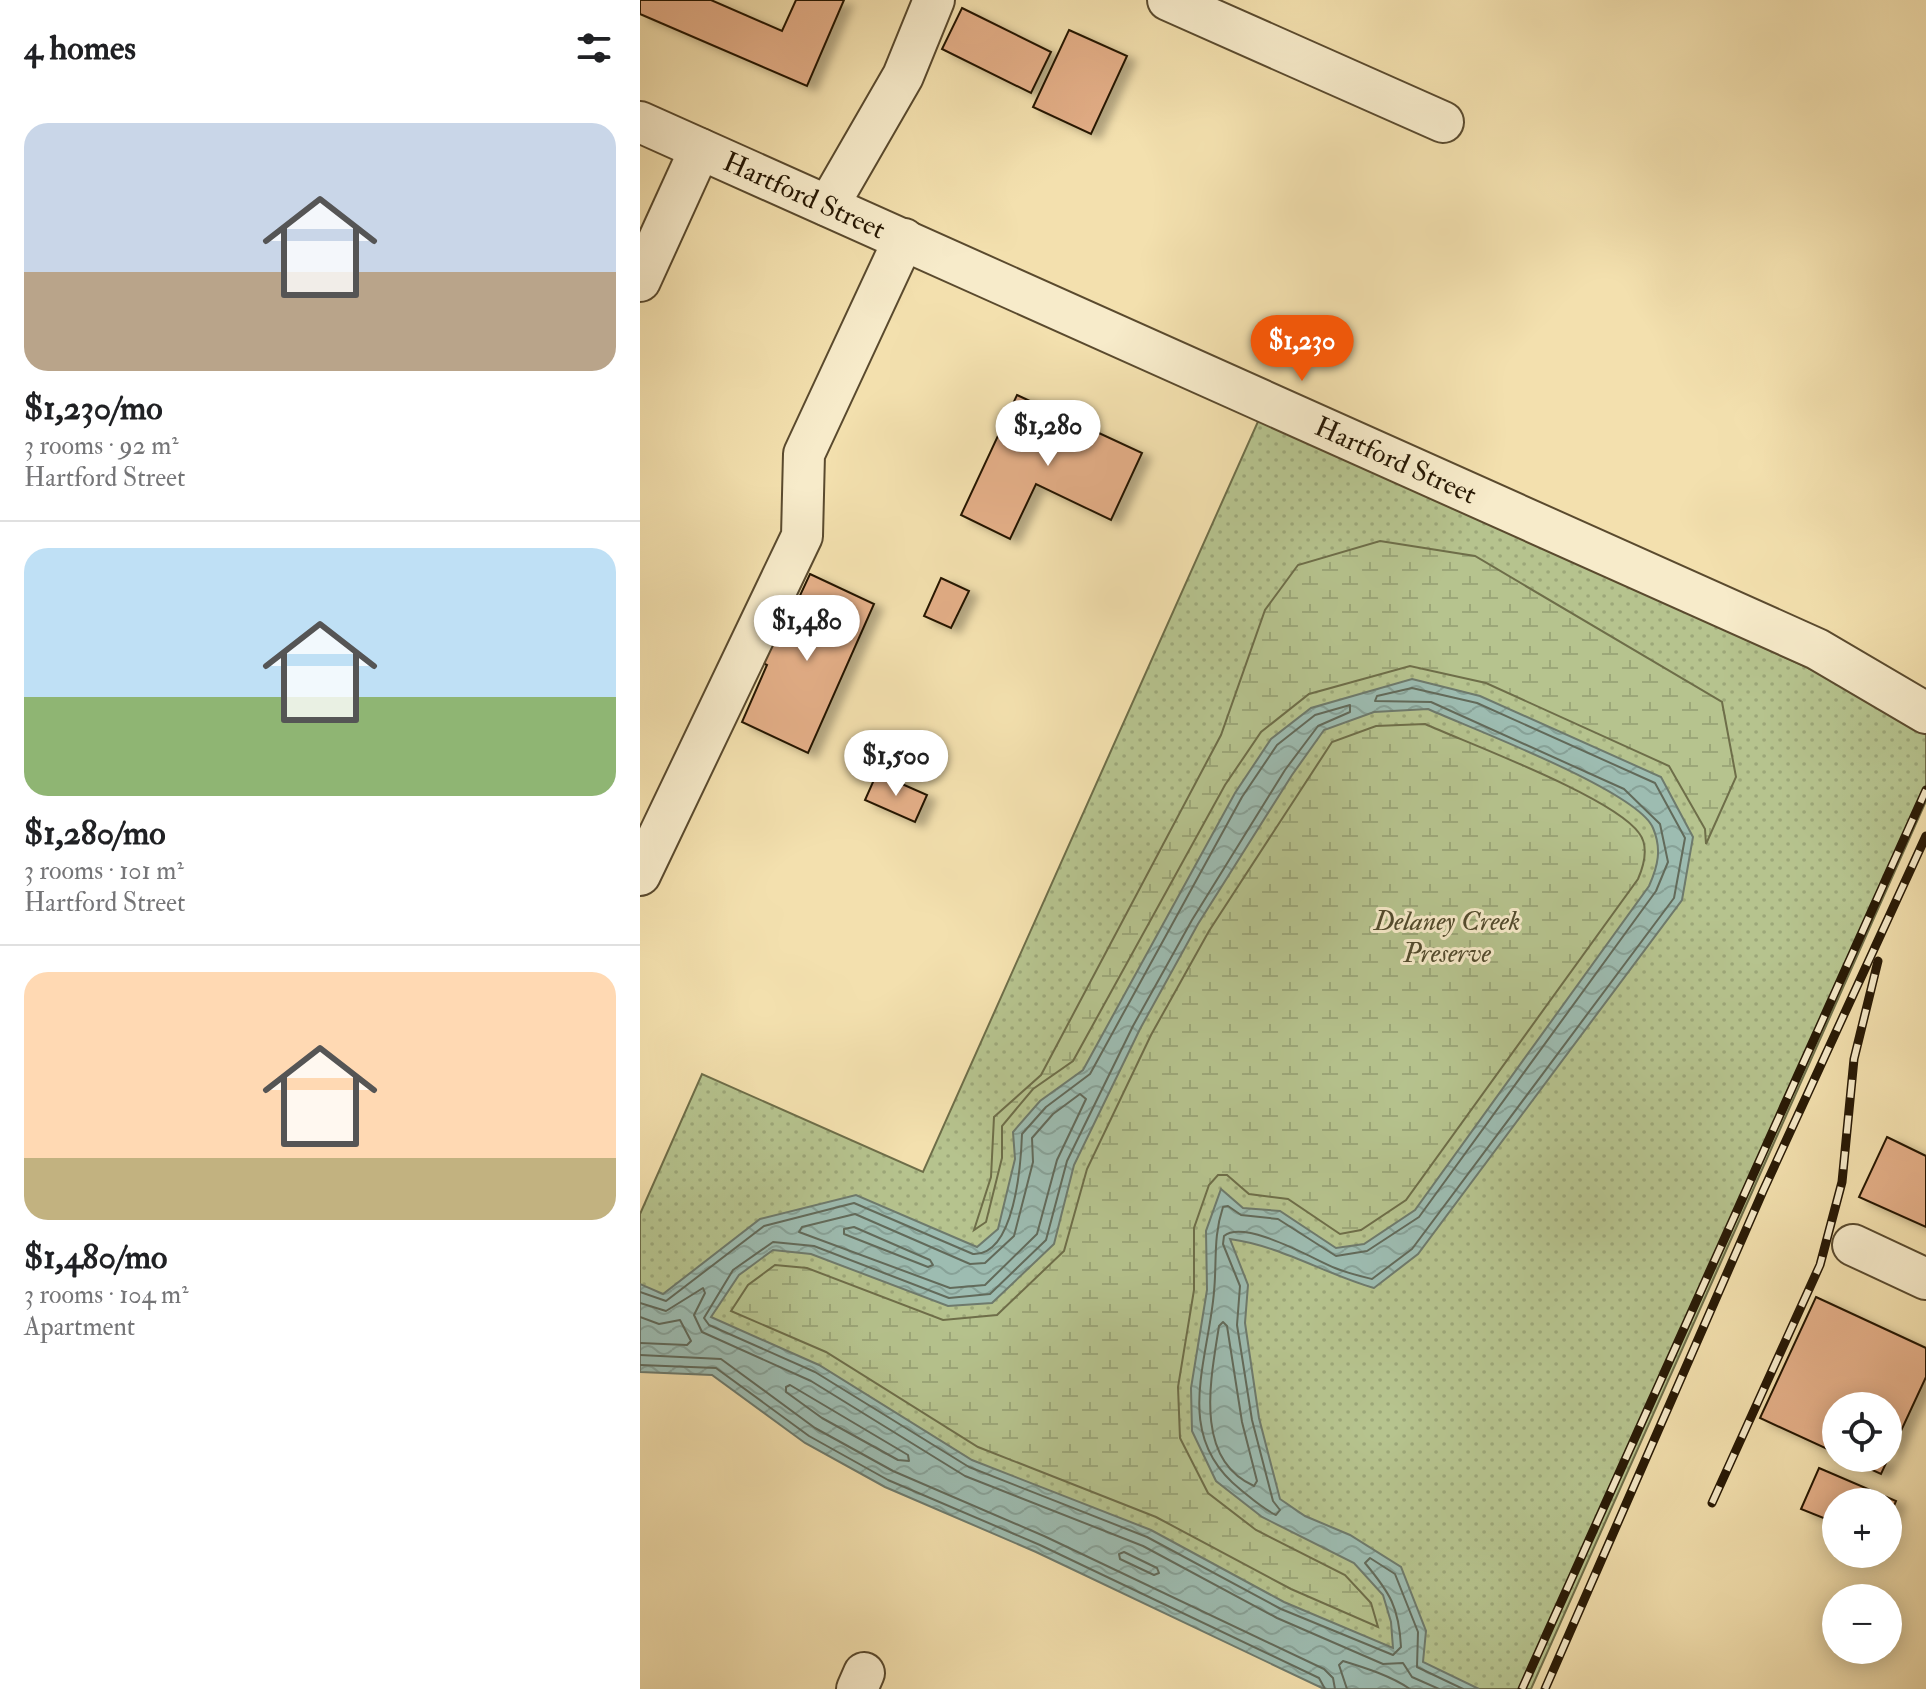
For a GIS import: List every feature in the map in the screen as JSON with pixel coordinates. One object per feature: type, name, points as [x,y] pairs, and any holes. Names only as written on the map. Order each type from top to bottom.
[{"type":"street","points":[[828,206],[903,76],[934,0]]},
{"type":"street","points":[[1168,0],[1443,122]]},
{"type":"street","name":"Hartford Street","points":[[640,122],[1817,649],[1926,713]]},
{"type":"street","points":[[640,281],[700,149]]},
{"type":"street","points":[[640,875],[802,536],[804,454],[904,239]]},
{"type":"street","points":[[1853,1245],[1926,1279]]},
{"type":"green space","name":"Delaney Creek Preserve","points":[[1260,417],[1926,722],[1926,801],[1531,1689],[1421,1689],[640,1338],[640,1214],[702,1074],[923,1172]]},
{"type":"green space","points":[[1380,541],[1475,556],[1722,702],[1736,777],[1706,844],[1705,829],[1669,766],[1486,683],[1410,666],[1309,694],[1261,732],[1225,785],[1073,1061],[1033,1089],[1002,1126],[1002,1158],[986,1222],[974,1230],[991,1177],[994,1117],[1041,1075],[1221,735],[1265,610],[1298,565]]},
{"type":"green space","points":[[1425,724],[1540,773],[1601,804],[1639,833],[1644,844],[1644,856],[1638,879],[1406,1200],[1361,1230],[1340,1234],[1288,1199],[1249,1194],[1227,1175],[1218,1175],[1209,1185],[1194,1228],[1194,1290],[1178,1387],[1180,1438],[1208,1493],[1256,1530],[1345,1575],[1371,1603],[1378,1627],[1291,1589],[1156,1517],[978,1447],[826,1352],[731,1311],[748,1285],[775,1265],[807,1268],[943,1320],[997,1315],[1064,1251],[1087,1169],[1151,1035],[1209,931],[1332,742],[1376,726]]},
{"type":"water","points":[[1412,679],[1480,696],[1661,777],[1693,837],[1682,900],[1418,1254],[1374,1288],[1285,1254],[1230,1239],[1248,1285],[1245,1323],[1259,1418],[1280,1499],[1305,1516],[1350,1535],[1401,1567],[1426,1631],[1423,1662],[1479,1689],[1324,1689],[1036,1552],[885,1487],[805,1443],[712,1375],[640,1372],[640,1284],[663,1294],[760,1219],[856,1195],[977,1247],[998,1229],[1015,1159],[1013,1132],[1040,1101],[1083,1070],[1235,793],[1271,739],[1311,708]],"holes":[[[1428,709],[1551,762],[1617,796],[1641,813],[1653,828],[1658,857],[1649,886],[1415,1210],[1364,1244],[1336,1248],[1280,1211],[1243,1208],[1221,1189],[1206,1231],[1207,1290],[1191,1388],[1192,1431],[1216,1481],[1262,1517],[1354,1563],[1383,1595],[1391,1622],[1393,1648],[1284,1602],[1151,1530],[972,1460],[819,1365],[711,1317],[739,1275],[773,1250],[811,1254],[948,1306],[992,1303],[1054,1244],[1074,1165],[1140,1029],[1198,924],[1324,730],[1374,712]]]},
{"type":"building","points":[[640,0],[711,0],[782,31],[796,0],[844,0],[807,86],[640,14]]},
{"type":"building","points":[[962,8],[1051,52],[1031,93],[942,49]]},
{"type":"building","points":[[1069,30],[1127,56],[1091,134],[1033,107]]},
{"type":"building","points":[[1017,395],[1142,453],[1111,520],[1036,484],[1010,539],[961,515]]},
{"type":"building","points":[[810,574],[874,604],[808,753],[742,722],[767,665],[757,660],[772,628],[783,632]]},
{"type":"building","points":[[941,578],[969,591],[951,628],[924,616]]},
{"type":"building","points":[[877,773],[927,795],[915,822],[865,800]]},
{"type":"building","points":[[1887,1137],[1926,1156],[1926,1227],[1859,1197]]},
{"type":"building","points":[[1816,1297],[1926,1348],[1926,1377],[1902,1429],[1902,1392],[1822,1392],[1822,1447],[1760,1418]]},
{"type":"building","points":[[1819,1468],[1822,1472],[1866,1488],[1822,1488],[1822,1517],[1801,1509]]},
{"type":"railway","points":[[1522,1689],[1926,790]]},
{"type":"railway","points":[[1545,1689],[1763,1191],[1926,836]]},
{"type":"railway","points":[[1712,1503],[1820,1265],[1842,1182],[1854,1059],[1878,961]]}]
